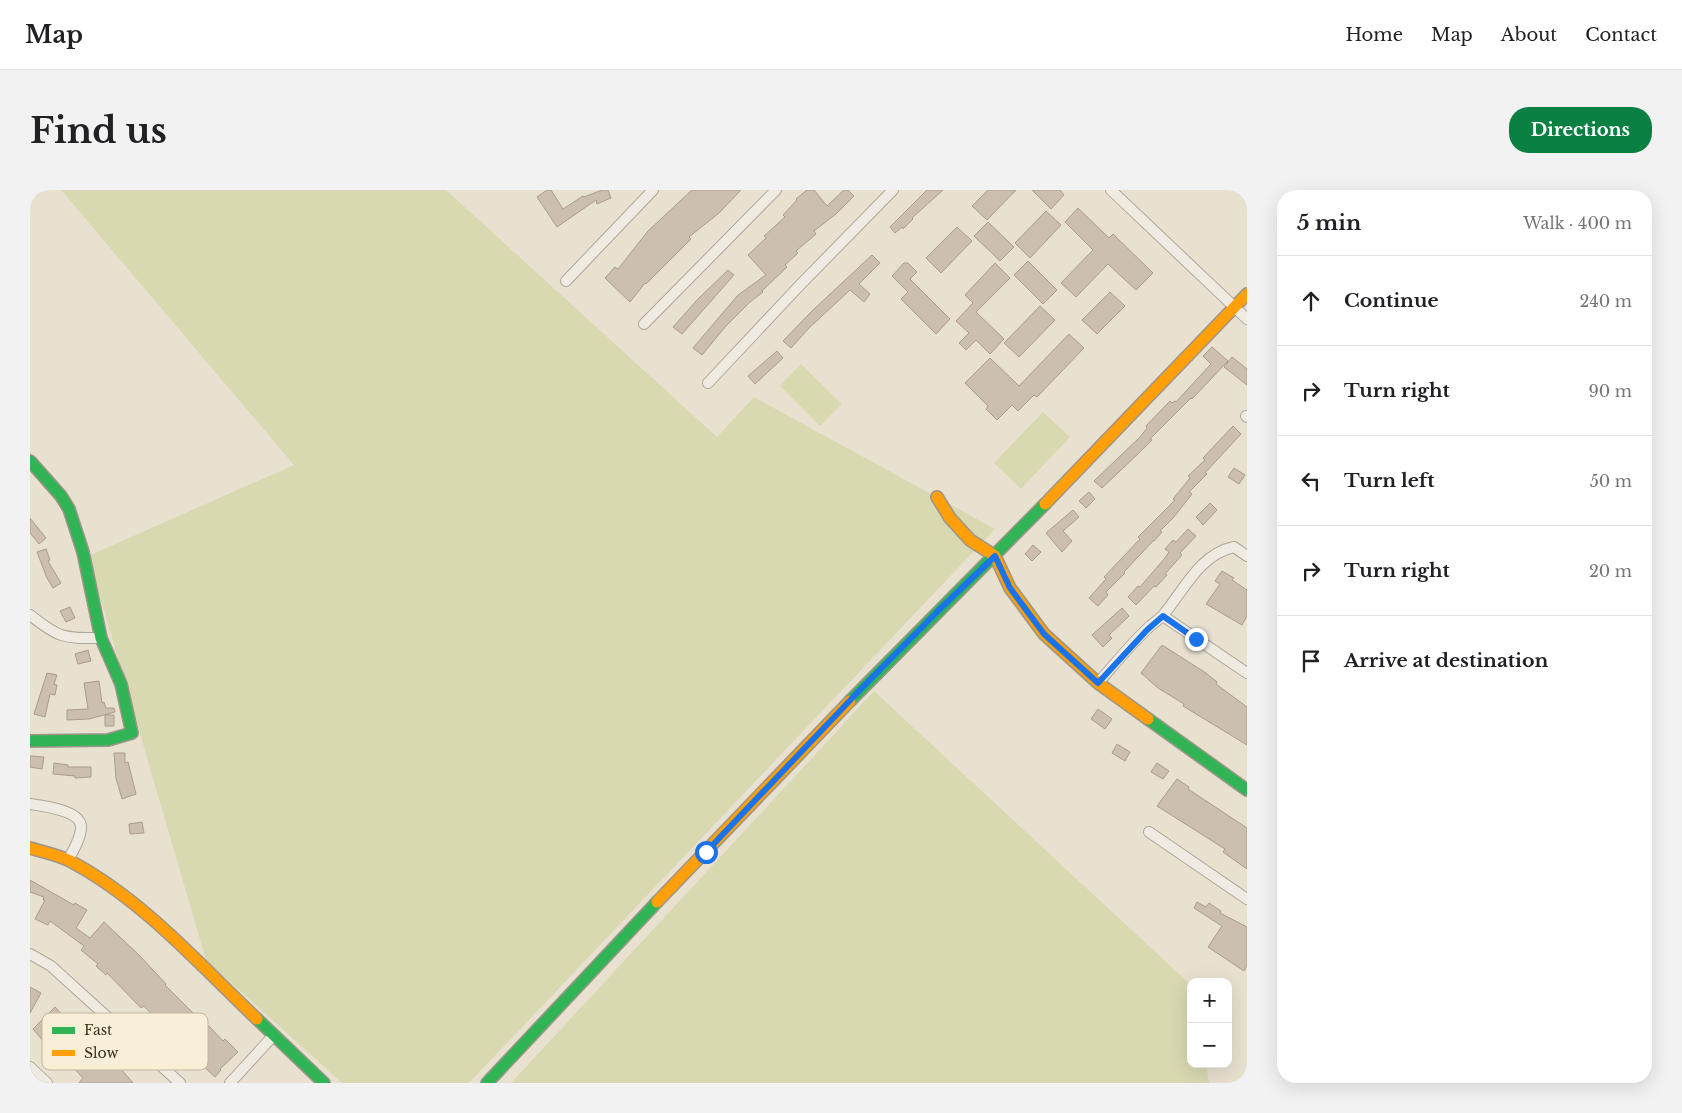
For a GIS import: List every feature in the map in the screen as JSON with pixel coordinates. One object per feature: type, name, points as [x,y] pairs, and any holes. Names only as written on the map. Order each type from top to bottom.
[{"type":"street","points":[[566,281],[653,190]]},
{"type":"street","points":[[644,324],[776,190]]},
{"type":"street","points":[[708,383],[800,285],[894,190]]},
{"type":"street","points":[[1111,190],[1247,319]]},
{"type":"street","points":[[487,1083],[872,678],[995,556],[1247,294]]},
{"type":"street","points":[[30,461],[61,496],[69,509],[83,552],[101,638],[121,684],[132,733],[108,740],[30,741]]},
{"type":"street","points":[[937,497],[950,518],[970,540],[995,556],[1010,588],[1044,634],[1098,683],[1247,790]]},
{"type":"street","points":[[1098,683],[1147,630],[1163,616],[1194,574],[1218,552],[1234,547],[1247,556]]},
{"type":"street","points":[[30,615],[51,632],[69,638],[101,638]]},
{"type":"street","points":[[1163,616],[1247,673]]},
{"type":"street","points":[[30,804],[63,811],[72,814],[80,820],[80,833],[68,860]]},
{"type":"street","points":[[1149,832],[1247,899]]},
{"type":"street","points":[[30,848],[68,860],[92,874],[146,913],[324,1083]]},
{"type":"street","points":[[30,954],[51,966],[103,1013]]},
{"type":"street","points":[[230,1083],[273,1036]]},
{"type":"street","points":[[30,1067],[46,1083]]},
{"type":"street","points":[[166,1070],[180,1083]]},
{"type":"green space","points":[[61,190],[446,190],[717,437],[754,397],[995,529],[469,1083],[342,1083],[206,960],[88,556],[294,465]]},
{"type":"green space","points":[[801,364],[842,404],[820,426],[780,386]]},
{"type":"green space","points":[[1043,412],[1070,437],[1021,489],[994,463]]},
{"type":"green space","points":[[874,691],[1187,981],[1187,1068],[1207,1068],[1209,1083],[511,1083]]},
{"type":"building","points":[[547,190],[551,190],[563,209],[583,196],[602,190],[608,190],[611,198],[597,204],[596,200],[557,227],[537,197]]},
{"type":"building","points":[[692,190],[741,190],[719,213],[689,237],[691,239],[645,283],[630,302],[605,278],[615,267],[618,269],[648,231]]},
{"type":"building","points":[[807,190],[814,190],[827,206],[844,190],[848,190],[854,196],[836,214],[814,231],[816,234],[796,251],[798,253],[785,265],[787,267],[726,326],[702,355],[693,348],[738,295],[766,275],[748,255],[766,238],[764,236],[785,217],[783,215],[796,199]]},
{"type":"building","points":[[927,190],[943,190],[912,218],[903,229],[902,227],[895,233],[890,227]]},
{"type":"building","points":[[988,190],[1016,190],[987,220],[972,206]]},
{"type":"building","points":[[1032,190],[1060,190],[1064,195],[1051,209]]},
{"type":"building","points":[[1078,208],[1109,238],[1113,234],[1153,273],[1136,290],[1108,264],[1076,297],[1061,283],[1093,250],[1065,222]]},
{"type":"building","points":[[1046,211],[1061,225],[1030,258],[1015,243]]},
{"type":"building","points":[[988,222],[1014,247],[1000,261],[974,236]]},
{"type":"building","points":[[957,227],[972,241],[941,273],[926,258]]},
{"type":"building","points":[[872,255],[880,263],[859,284],[870,294],[864,302],[850,290],[809,328],[791,348],[783,341],[812,311]]},
{"type":"building","points":[[1028,261],[1057,290],[1043,304],[1014,275]]},
{"type":"building","points":[[904,263],[908,263],[917,272],[910,279],[950,319],[936,334],[901,299],[908,292],[892,276]]},
{"type":"building","points":[[995,263],[1010,278],[976,312],[1004,339],[990,354],[976,340],[966,350],[959,343],[969,333],[956,321],[973,303],[965,295]]},
{"type":"building","points":[[728,270],[734,275],[682,334],[673,327],[698,299]]},
{"type":"building","points":[[1110,292],[1125,306],[1097,334],[1082,320]]},
{"type":"building","points":[[1040,306],[1055,320],[1019,357],[1004,343]]},
{"type":"building","points":[[1069,334],[1084,348],[1037,397],[1034,395],[1018,411],[1012,405],[997,420],[986,409],[988,406],[965,383],[990,358],[1019,386]]},
{"type":"building","points":[[1212,347],[1228,361],[1150,439],[1152,440],[1102,488],[1094,481],[1140,437],[1147,428],[1146,426],[1170,401],[1172,403],[1176,402],[1211,364],[1203,356]]},
{"type":"building","points":[[777,351],[783,358],[755,384],[748,376]]},
{"type":"building","points":[[1232,357],[1247,369],[1247,385],[1224,367]]},
{"type":"building","points":[[1233,426],[1241,434],[1189,492],[1192,494],[1174,517],[1106,592],[1108,595],[1098,606],[1089,598],[1106,579],[1104,577],[1140,539],[1138,537],[1175,500],[1173,499],[1190,478],[1188,476],[1205,460],[1203,458]]},
{"type":"building","points":[[1234,468],[1245,475],[1239,484],[1228,477]]},
{"type":"building","points":[[1089,492],[1095,499],[1086,508],[1079,501]]},
{"type":"building","points":[[1210,503],[1217,510],[1203,525],[1196,517]]},
{"type":"building","points":[[1073,510],[1079,517],[1063,531],[1072,541],[1062,552],[1046,533]]},
{"type":"building","points":[[30,518],[46,538],[39,544],[30,533]]},
{"type":"building","points":[[1188,529],[1196,536],[1180,553],[1182,555],[1165,574],[1167,575],[1136,605],[1128,597],[1138,586],[1140,587],[1165,558],[1169,552],[1165,549],[1173,540],[1176,542]]},
{"type":"building","points":[[1033,545],[1041,552],[1032,561],[1025,554]]},
{"type":"building","points":[[46,549],[50,560],[48,561],[61,583],[53,588],[37,552]]},
{"type":"building","points":[[1222,571],[1234,578],[1232,580],[1247,590],[1247,616],[1242,625],[1206,604],[1220,584],[1215,581]]},
{"type":"building","points":[[70,607],[75,618],[66,622],[60,611]]},
{"type":"building","points":[[1122,608],[1129,616],[1109,635],[1112,638],[1103,647],[1092,635]]},
{"type":"building","points":[[1162,645],[1206,673],[1217,682],[1216,684],[1247,707],[1247,745],[1183,706],[1184,704],[1158,688],[1141,673]]},
{"type":"building","points":[[88,650],[91,661],[78,664],[75,654]]},
{"type":"building","points":[[47,673],[57,675],[54,684],[57,685],[55,695],[50,694],[45,717],[34,714]]},
{"type":"building","points":[[99,681],[102,703],[104,702],[106,708],[114,708],[115,712],[89,719],[67,720],[67,710],[88,709],[84,683]]},
{"type":"building","points":[[1098,709],[1112,719],[1105,729],[1091,719]]},
{"type":"building","points":[[105,715],[114,715],[114,726],[105,726]]},
{"type":"building","points":[[1117,744],[1130,752],[1125,761],[1112,753]]},
{"type":"building","points":[[114,753],[125,753],[125,763],[128,762],[136,794],[122,799],[116,778]]},
{"type":"building","points":[[30,756],[44,757],[42,769],[30,767]]},
{"type":"building","points":[[54,763],[68,765],[68,767],[91,767],[91,777],[75,778],[75,776],[53,774]]},
{"type":"building","points":[[1157,763],[1169,771],[1163,779],[1151,772]]},
{"type":"building","points":[[1177,779],[1189,787],[1188,789],[1247,828],[1247,869],[1223,852],[1225,849],[1157,806]]},
{"type":"building","points":[[142,822],[144,833],[130,834],[129,824]]},
{"type":"building","points":[[30,880],[74,905],[75,903],[87,910],[76,928],[90,938],[104,922],[140,956],[193,1013],[151,1013],[144,1006],[141,1008],[107,973],[106,975],[96,966],[98,964],[81,950],[84,946],[50,921],[48,925],[35,919],[45,900],[43,900],[44,897],[30,892]]},
{"type":"building","points":[[1197,902],[1206,907],[1209,903],[1221,911],[1220,913],[1247,927],[1247,965],[1244,971],[1208,947],[1222,926],[1194,908]]},
{"type":"building","points":[[30,987],[41,993],[30,1013]]},
{"type":"building","points":[[55,1007],[60,1013],[49,1013]]},
{"type":"building","points":[[42,1020],[42,1040],[33,1029]]},
{"type":"building","points":[[209,1026],[223,1041],[225,1039],[238,1052],[220,1069],[215,1077],[208,1070]]},
{"type":"building","points":[[76,1070],[122,1070],[133,1083],[79,1083],[83,1078]]},
{"type":"traffic: fast","points":[[30,461],[61,496],[69,509],[83,552],[101,638],[121,684],[132,733],[108,740],[30,741]]},
{"type":"traffic: fast","points":[[850,701],[1045,504]]},
{"type":"traffic: fast","points":[[1148,719],[1247,790]]},
{"type":"traffic: fast","points":[[487,1083],[657,902]]},
{"type":"traffic: fast","points":[[257,1019],[324,1083]]},
{"type":"traffic: slow","points":[[1045,504],[1247,294]]},
{"type":"traffic: slow","points":[[937,497],[950,518],[970,540],[995,556],[1010,588],[1044,634],[1098,683],[1148,719]]},
{"type":"traffic: slow","points":[[657,902],[850,701]]},
{"type":"traffic: slow","points":[[30,848],[70,861],[96,876],[121,894],[191,954],[257,1019]]},
{"type":"route","points":[[706,852],[712,843],[858,692],[995,556],[1010,588],[1044,634],[1098,683],[1147,630],[1163,616],[1196,639]]}]
